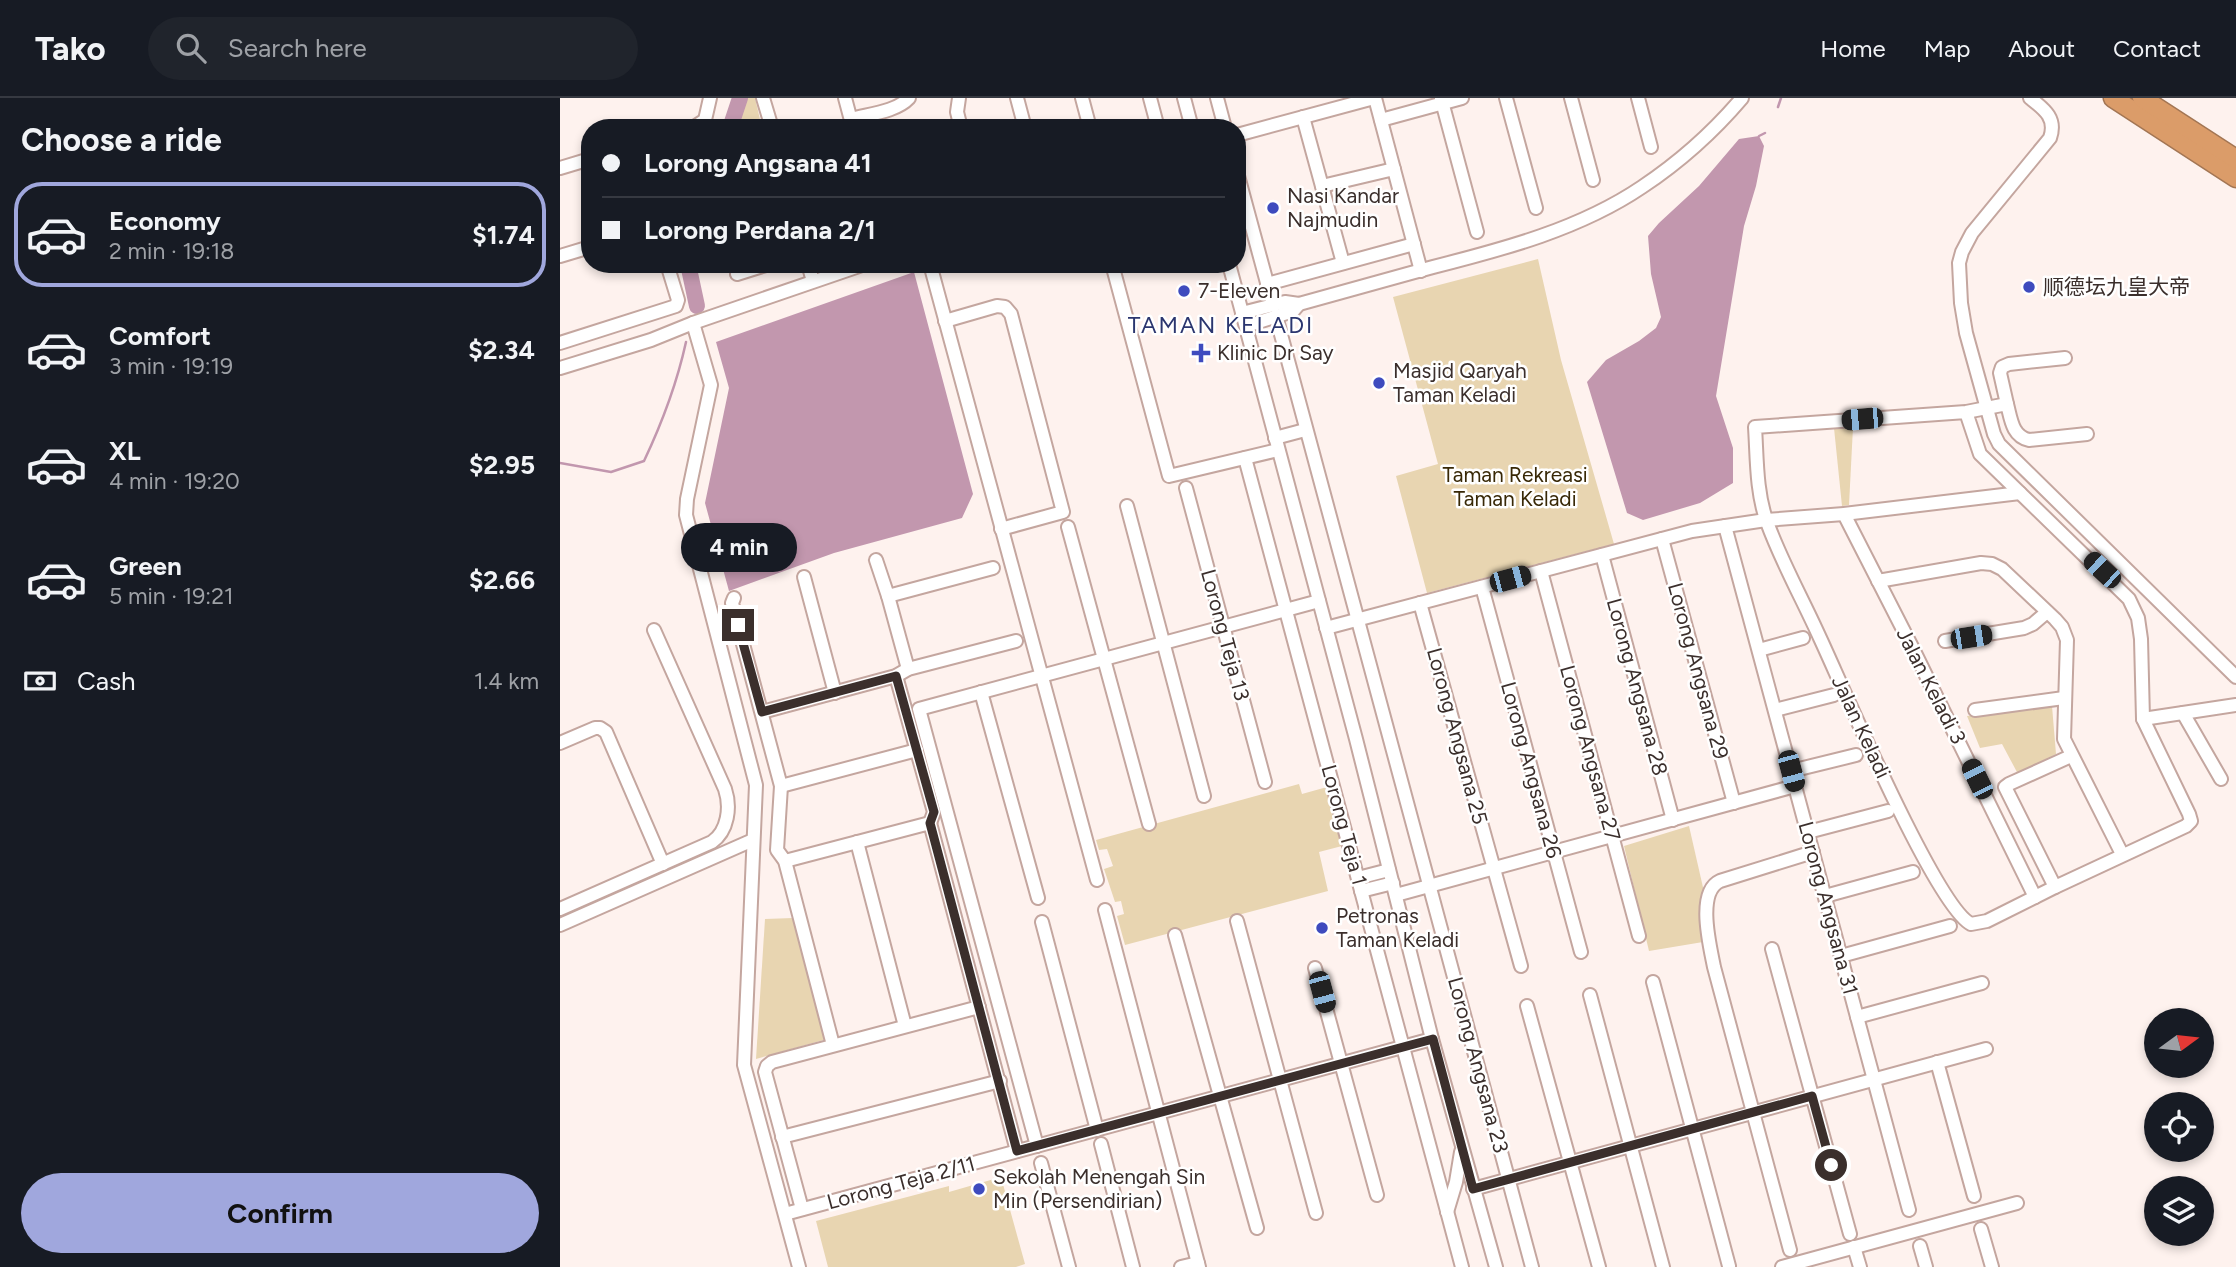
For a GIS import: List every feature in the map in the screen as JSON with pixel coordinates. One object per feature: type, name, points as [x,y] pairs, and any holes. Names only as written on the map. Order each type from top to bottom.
[{"type":"highway","points":[[2113,98],[2236,178]]},
{"type":"highway","points":[[2142,98],[2236,159]]},
{"type":"street","points":[[705,119],[710,98]]},
{"type":"street","points":[[763,98],[769,119]]},
{"type":"street","points":[[845,98],[851,119]]},
{"type":"street","points":[[863,119],[903,104],[909,98]]},
{"type":"street","points":[[959,98],[959,119]]},
{"type":"street","points":[[1017,98],[1023,119]]},
{"type":"street","points":[[1082,98],[1088,119]]},
{"type":"street","points":[[1150,98],[1156,119]]},
{"type":"street","points":[[1184,98],[1190,119]]},
{"type":"street","points":[[1217,98],[1223,119]]},
{"type":"street","points":[[1246,133],[1375,98],[1421,271]]},
{"type":"street","points":[[1381,120],[1442,101],[1462,98]]},
{"type":"street","points":[[1506,98],[1536,208]]},
{"type":"street","points":[[1571,98],[1593,180]]},
{"type":"street","points":[[1638,98],[1651,147]]},
{"type":"street","points":[[1244,319],[1275,311],[1291,302],[1299,304],[1529,241],[1566,226],[1641,188],[1695,144],[1742,98]]},
{"type":"street","points":[[2030,98],[2050,116],[2050,138],[1972,233],[1959,263],[1966,333],[1986,408],[1999,444],[2236,677]]},
{"type":"street","points":[[1442,101],[1477,232]]},
{"type":"street","points":[[1303,117],[1343,263]]},
{"type":"street","points":[[560,169],[581,162]]},
{"type":"street","points":[[1322,186],[1394,169]]},
{"type":"street","name":"Lorong Angsana 23","points":[[1246,205],[1532,1267]]},
{"type":"street","points":[[1268,284],[1414,244]]},
{"type":"street","points":[[560,256],[581,250]]},
{"type":"street","points":[[560,343],[676,306],[678,300],[670,273]]},
{"type":"street","points":[[811,273],[813,281]]},
{"type":"street","points":[[560,368],[651,340],[837,273]]},
{"type":"street","points":[[933,273],[1097,880]]},
{"type":"street","points":[[1114,273],[1169,476],[1245,458],[1305,430]]},
{"type":"street","points":[[1231,273],[1462,1151],[1496,1267]]},
{"type":"street","points":[[946,321],[997,306],[1006,307],[1011,313],[1063,512],[1001,529]]},
{"type":"street","points":[[693,323],[711,385],[686,515],[754,773],[756,797],[744,1065],[799,1267]]},
{"type":"street","points":[[2065,358],[2002,367],[2000,373],[2007,404],[2015,431],[2021,438],[2029,440],[2087,434]]},
{"type":"street","points":[[2007,404],[1966,412],[1980,454],[2129,599],[2138,618],[2141,639],[2143,719],[2191,821],[2186,826],[2035,897]]},
{"type":"street","name":"Jalan Keladi","points":[[1966,412],[1755,426],[1758,474],[1766,520],[1866,740],[1936,879],[1960,914],[1971,923],[1987,921],[2035,897]]},
{"type":"street","name":"Lorong Teja 1","points":[[1245,458],[1462,1267]]},
{"type":"street","name":"Lorong Teja 13","points":[[1186,488],[1265,782]]},
{"type":"street","points":[[1326,628],[1662,539],[1725,526],[2020,493]]},
{"type":"street","points":[[1127,506],[1204,796]]},
{"type":"street","name":"Jalan Keladi 3","points":[[1844,514],[2035,897]]},
{"type":"street","name":"Lorong Angsana 31","points":[[1725,526],[1909,1210]]},
{"type":"street","points":[[1068,527],[1149,824]]},
{"type":"street","name":"Lorong Angsana 29","points":[[1662,539],[1734,803]]},
{"type":"street","name":"Lorong Angsana 28","points":[[1602,555],[1673,820]]},
{"type":"street","points":[[876,560],[908,669]]},
{"type":"street","points":[[1878,581],[1981,563],[1992,564],[2002,569],[2062,627],[2067,640],[2062,731],[2071,755],[2122,854]]},
{"type":"street","points":[[888,596],[993,568]]},
{"type":"street","name":"Lorong Angsana 27","points":[[1541,571],[1639,936]]},
{"type":"street","points":[[804,577],[835,692]]},
{"type":"street","name":"Lorong Angsana 26","points":[[1482,587],[1581,952]]},
{"type":"street","points":[[734,598],[732,603],[781,786],[777,850],[785,861],[833,1045]]},
{"type":"street","points":[[1037,1146],[919,709],[1319,601]]},
{"type":"street","name":"Lorong Angsana 25","points":[[1420,603],[1521,966]]},
{"type":"street","points":[[1945,641],[2024,628],[2033,624],[2047,611]]},
{"type":"street","points":[[560,909],[719,838],[724,830],[728,798],[654,630]]},
{"type":"street","points":[[1759,650],[1803,638]]},
{"type":"street","points":[[762,712],[1016,640]]},
{"type":"street","points":[[896,676],[934,812],[930,823],[1017,1151]]},
{"type":"street","points":[[981,692],[1038,898]]},
{"type":"street","points":[[1775,710],[1834,695]]},
{"type":"street","points":[[1975,710],[2064,698]]},
{"type":"street","points":[[2143,719],[2236,705]]},
{"type":"street","points":[[2182,713],[2221,779]]},
{"type":"street","points":[[560,743],[595,728],[600,727],[606,732],[663,864]]},
{"type":"street","points":[[781,786],[917,750]]},
{"type":"street","points":[[1791,771],[1856,755]]},
{"type":"street","points":[[2055,887],[2006,787],[2071,755]]},
{"type":"street","points":[[1360,884],[1430,886],[1796,786]]},
{"type":"street","points":[[1808,832],[1888,811]]},
{"type":"street","points":[[785,861],[930,823]]},
{"type":"street","points":[[560,925],[753,840]]},
{"type":"street","points":[[857,842],[905,1026]]},
{"type":"street","points":[[1790,1250],[1714,967],[1707,924],[1708,899],[1711,888],[1720,881],[1813,852]]},
{"type":"street","points":[[1825,896],[1913,872]]},
{"type":"street","points":[[580,900],[586,914]]},
{"type":"street","points":[[1105,910],[1198,1265],[1181,1267]]},
{"type":"street","points":[[1237,921],[1316,1213]]},
{"type":"street","points":[[1042,922],[1097,1130]]},
{"type":"street","points":[[1841,956],[1950,926]]},
{"type":"street","points":[[1175,936],[1257,1228]]},
{"type":"street","points":[[1772,949],[1850,1234]]},
{"type":"street","points":[[1315,968],[1377,1195]]},
{"type":"street","points":[[1653,982],[1729,1266]]},
{"type":"street","points":[[1857,1017],[1982,983]]},
{"type":"street","points":[[1590,995],[1663,1267]]},
{"type":"street","points":[[1527,1006],[1599,1267]]},
{"type":"street","points":[[802,1209],[765,1072],[767,1066],[772,1062],[833,1045],[979,1007]]},
{"type":"street","name":"Lorong Teja 2/11","points":[[785,1214],[1433,1039]]},
{"type":"street","points":[[1473,1189],[1986,1048]]},
{"type":"street","points":[[1937,1062],[1974,1196]]},
{"type":"street","points":[[782,1137],[1000,1081]]},
{"type":"street","points":[[1101,1144],[1133,1267]]},
{"type":"street","points":[[1433,1158],[1437,1163],[1450,1164],[1456,1162],[1462,1151]]},
{"type":"street","points":[[1447,1212],[1462,1151]]},
{"type":"street","points":[[1041,1164],[1069,1267]]},
{"type":"street","points":[[1442,1192],[1459,1169]]},
{"type":"street","points":[[1788,1266],[2017,1203]]},
{"type":"street","points":[[1981,1229],[1992,1267]]},
{"type":"street","points":[[1920,1246],[1926,1267]]},
{"type":"street","points":[[1854,1247],[1860,1267]]},
{"type":"green space","points":[[742,98],[755,98],[760,119],[736,119]]},
{"type":"green space","name":"Taman Rekreasi Taman Keladi","points":[[1538,259],[1561,360],[1614,544],[1427,593],[1396,476],[1438,464],[1393,297]]},
{"type":"green space","points":[[1853,427],[1849,505],[1842,506],[1834,428]]},
{"type":"green space","points":[[2052,706],[2056,754],[2018,774],[2002,744],[1980,748],[1967,716]]},
{"type":"green space","points":[[1299,784],[1302,794],[1327,787],[1342,846],[1319,852],[1328,891],[1125,945],[1117,916],[1124,914],[1121,901],[1115,902],[1104,869],[1113,866],[1107,849],[1099,850],[1096,840]]},
{"type":"green space","points":[[1689,826],[1715,940],[1649,951],[1624,846]]},
{"type":"green space","points":[[793,918],[827,1039],[756,1059],[765,919]]},
{"type":"green space","name":"Sekolah Menengah Sin Min (Persendirian)","points":[[1001,1177],[1025,1264],[1016,1267],[828,1267],[816,1221],[949,1186],[949,1192]]},
{"type":"shaded area","points":[[1759,136],[1764,146],[1744,226],[1716,396],[1733,448],[1733,483],[1700,503],[1643,520],[1627,513],[1587,382],[1606,360],[1656,328],[1661,317],[1651,274],[1648,236],[1699,186],[1739,139]]},
{"type":"shaded area","points":[[914,273],[973,494],[962,518],[834,553],[729,591],[705,503],[729,388],[716,342]]},
{"type":"waterway","points":[[733,119],[740,98]]},
{"type":"waterway","points":[[1778,107],[1781,98]]},
{"type":"waterway","points":[[1759,136],[1765,133]]},
{"type":"waterway","points":[[690,273],[697,306]]},
{"type":"waterway","points":[[560,463],[611,472],[644,461],[668,403],[686,342]]},
{"type":"place","name":"Nasi Kandar Najmudin","points":[[1273,208]]},
{"type":"place","name":"顺德坛九皇大帝","points":[[2029,287]]},
{"type":"place","name":"7-Eleven","points":[[1184,291]]},
{"type":"place","name":"Klinic Dr Say","points":[[1201,353]]},
{"type":"place","name":"Masjid Qaryah Taman Keladi","points":[[1379,383]]},
{"type":"place","name":"Petronas Taman Keladi","points":[[1322,928]]},
{"type":"place","name":"Sekolah Menengah Sin Min (Persendirian)","points":[[979,1189]]},
{"type":"district","name":"TAMAN KELADI","points":[[1221,325]]},
{"type":"route","points":[[738,625],[762,712],[896,676],[934,812],[930,823],[1017,1151],[1433,1039],[1473,1189],[1812,1096],[1831,1165]]}]
